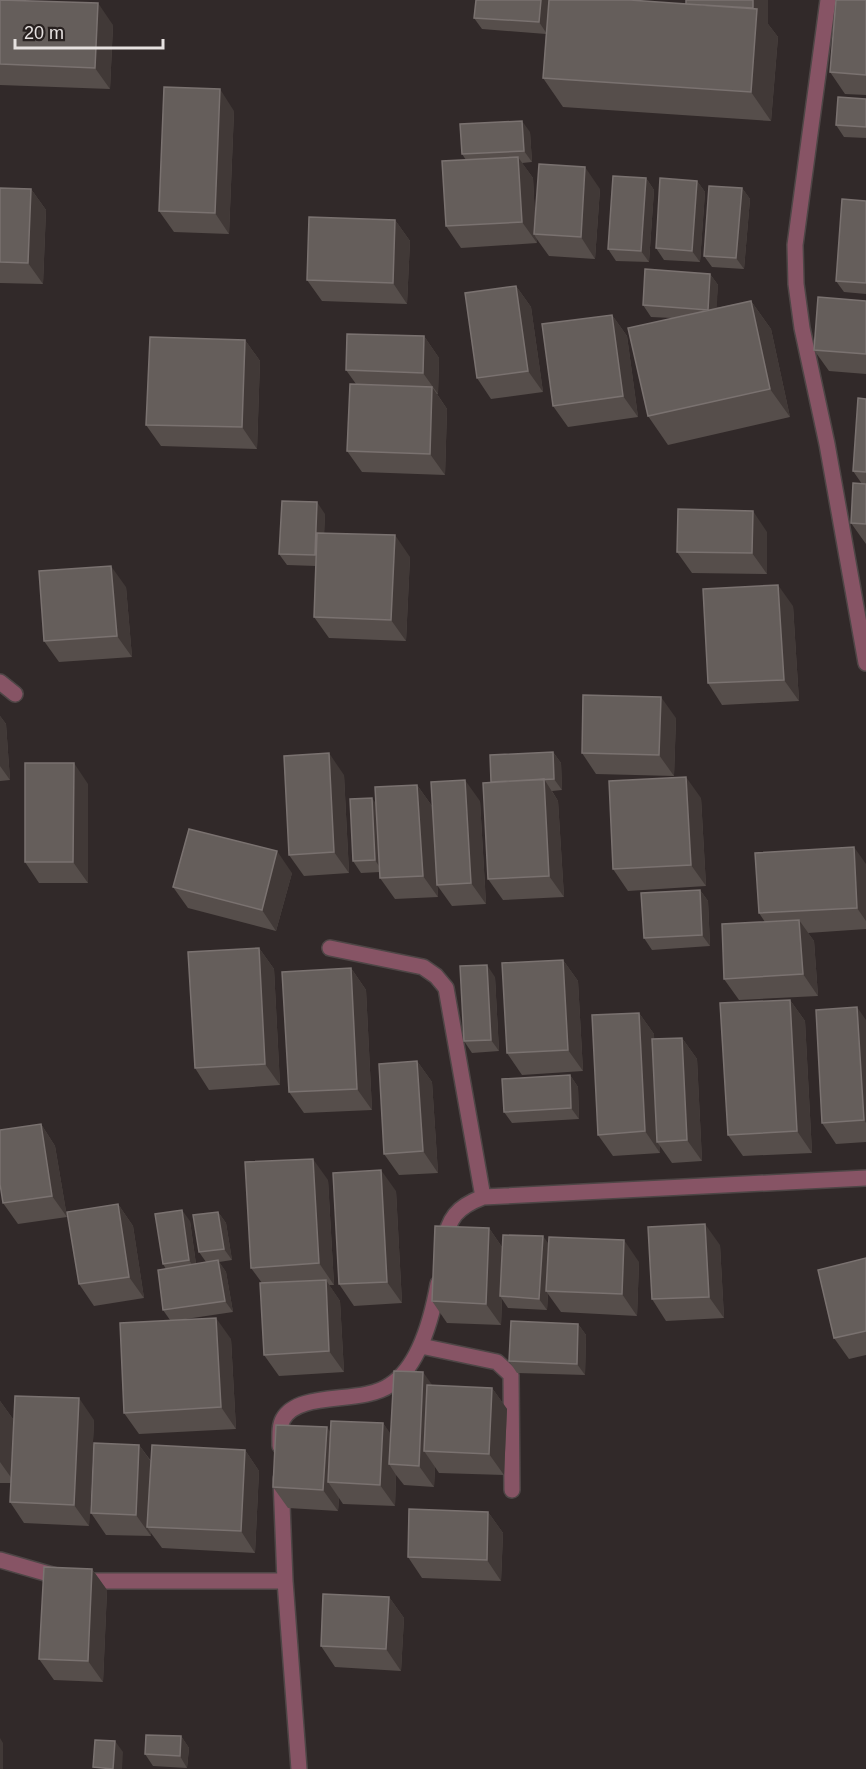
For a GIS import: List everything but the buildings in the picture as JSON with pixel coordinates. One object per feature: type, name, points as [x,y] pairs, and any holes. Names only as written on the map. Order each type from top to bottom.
[{"type":"street","points":[[828,0],[795,245],[796,284],[802,328],[827,444],[866,663]]},
{"type":"street","points":[[0,682],[15,694]]},
{"type":"street","points":[[330,948],[423,967],[436,976],[446,988],[483,1197]]},
{"type":"street","points":[[299,1769],[285,1581],[280,1437],[283,1420],[297,1406],[308,1402],[359,1397],[375,1393],[389,1386],[405,1372],[421,1346],[435,1299],[446,1230],[457,1212],[464,1205],[483,1197],[866,1178]]},
{"type":"street","points":[[421,1346],[497,1362],[511,1376],[512,1490]]},
{"type":"street","points":[[0,1560],[73,1581],[285,1581]]}]
